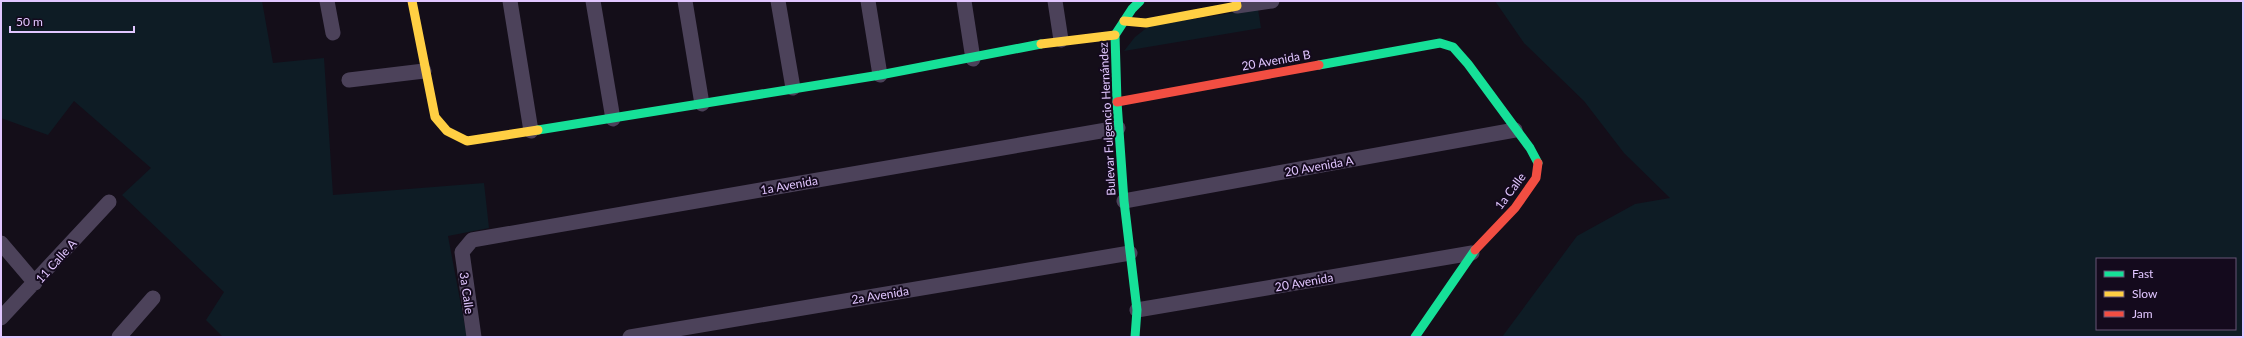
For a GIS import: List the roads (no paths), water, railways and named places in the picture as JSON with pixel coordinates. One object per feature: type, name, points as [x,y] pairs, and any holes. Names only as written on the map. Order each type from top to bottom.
[{"type":"street","points":[[327,1],[333,34]]},
{"type":"street","points":[[412,1],[424,71],[435,117],[441,127],[453,135],[467,141],[613,119],[792,88],[880,75],[1061,40],[1115,35]]},
{"type":"street","points":[[510,1],[531,131]]},
{"type":"street","points":[[594,1],[613,119]]},
{"type":"street","points":[[685,1],[702,104]]},
{"type":"street","points":[[778,1],[792,88]]},
{"type":"street","points":[[868,1],[880,75]]},
{"type":"street","points":[[964,1],[973,58]]},
{"type":"street","points":[[1055,1],[1061,40]]},
{"type":"street","name":"Bulevar Fulgencio Hernández","points":[[1135,337],[1137,310],[1124,201],[1118,128],[1115,35],[1140,1]]},
{"type":"street","points":[[1124,21],[1146,23],[1236,3],[1272,1]]},
{"type":"street","name":"20 Avenida B","points":[[1117,102],[1440,43]]},
{"type":"street","name":"1a Calle","points":[[1415,337],[1472,253],[1515,208],[1536,178],[1538,164],[1530,148],[1515,130],[1468,64],[1454,47],[1440,43]]},
{"type":"street","points":[[349,80],[424,71]]},
{"type":"street","name":"1a Avenida","points":[[463,248],[472,240],[1118,128]]},
{"type":"street","name":"20 Avenida A","points":[[1124,201],[1515,130]]},
{"type":"street","name":"11 Calle A","points":[[1,318],[109,202]]},
{"type":"street","points":[[1,243],[35,283]]},
{"type":"street","name":"3a Calle","points":[[463,248],[462,257],[474,337]]},
{"type":"street","name":"20 Avenida","points":[[1137,310],[1472,253]]},
{"type":"street","name":"2a Avenida","points":[[630,337],[1130,254]]},
{"type":"street","points":[[119,337],[153,298]]}]
